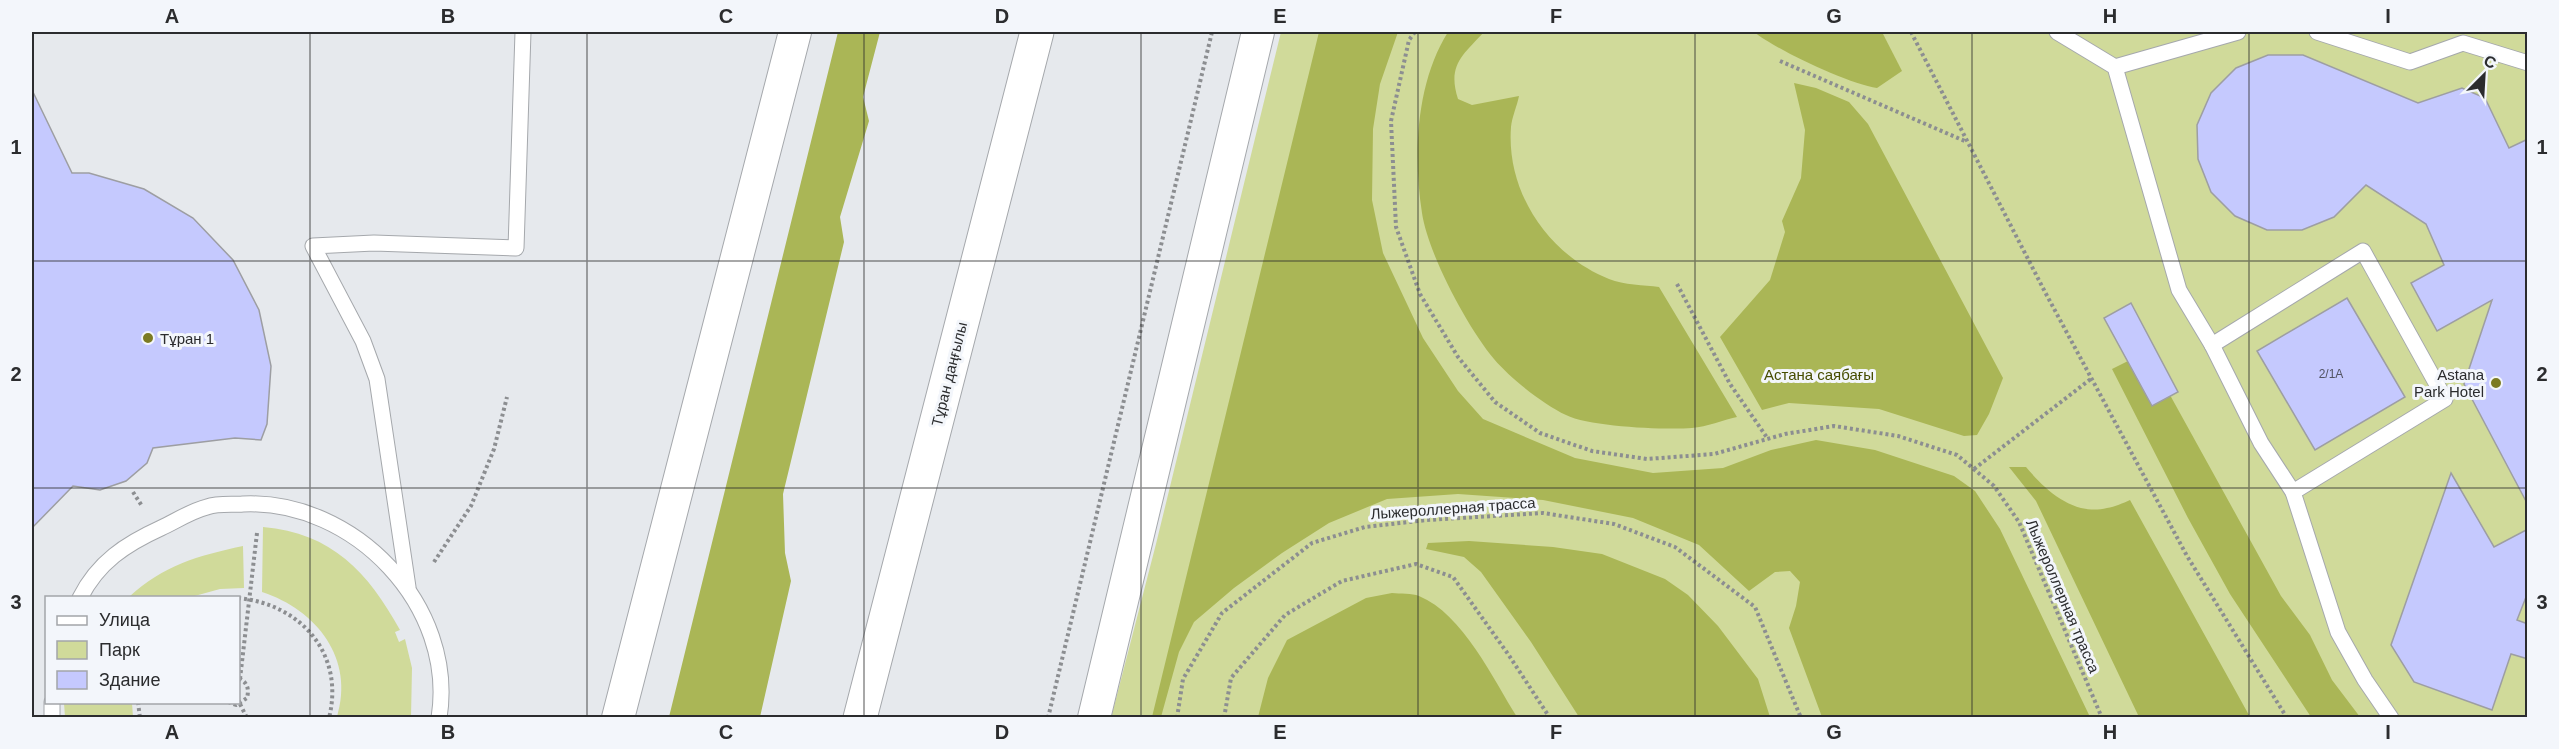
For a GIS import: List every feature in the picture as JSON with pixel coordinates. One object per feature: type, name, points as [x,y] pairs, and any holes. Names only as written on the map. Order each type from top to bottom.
[{"type":"main road","name":"Тұран даңғылы","points":[[860,717],[1037,32]]},
{"type":"street","points":[[618,717],[795,32]]},
{"type":"street","points":[[1094,717],[1258,32]]},
{"type":"lane","points":[[439,717],[442,699],[433,640],[408,587],[377,379],[363,341],[313,246],[374,243],[516,248],[523,32]]},
{"type":"lane","points":[[2057,32],[2115,67],[2179,290],[2212,345],[2261,443],[2293,492],[2338,633],[2365,680],[2391,717]]},
{"type":"lane","points":[[2115,67],[2238,32]]},
{"type":"lane","points":[[2317,32],[2410,62],[2463,43],[2528,63]]},
{"type":"lane","points":[[2212,345],[2363,251],[2445,399],[2293,492]]},
{"type":"lane","points":[[81,596],[86,586],[117,552],[157,530],[208,506],[264,503],[320,517],[369,545],[408,587]]},
{"type":"path","points":[[1048,717],[1212,32]]},
{"type":"path","name":"Лыжероллерная трасса","points":[[1415,32],[1409,40],[1391,121],[1396,227],[1420,294],[1458,357],[1495,402],[1540,433],[1592,451],[1647,459],[1714,454],[1785,434],[1834,426],[1898,436],[1957,454],[1994,486],[2019,522],[2102,717]]},
{"type":"path","points":[[1911,32],[2187,556],[2287,717]]},
{"type":"path","points":[[1780,61],[1968,142]]},
{"type":"path","points":[[1677,284],[1730,384],[1768,439]]},
{"type":"path","points":[[1974,469],[2092,378]]},
{"type":"path","points":[[408,587],[431,567],[471,506],[494,449],[507,397]]},
{"type":"path","points":[[133,492],[157,530]]},
{"type":"path","name":"Лыжероллерная трасса","points":[[1177,717],[1184,679],[1222,613],[1312,543],[1365,526],[1543,513],[1614,524],[1675,547],[1755,607],[1801,717]]},
{"type":"path","points":[[240,671],[258,531],[247,531]]},
{"type":"path","points":[[1224,717],[1231,678],[1285,615],[1342,581],[1416,564],[1452,577],[1550,717]]},
{"type":"path","points":[[240,598],[260,600],[291,614],[315,638],[330,668],[334,701],[330,717]]},
{"type":"path","points":[[240,679],[249,690],[247,698],[240,704],[247,717]]},
{"type":"green space","points":[[838,32],[880,32],[863,97],[869,121],[840,217],[844,242],[783,494],[785,553],[791,581],[760,717],[669,717]]},
{"type":"green space","name":"Астана саябағы","points":[[1281,32],[2527,32],[2527,717],[1111,718],[1156,544]]},
{"type":"green space","points":[[1319,32],[1398,32],[1380,84],[1373,129],[1372,200],[1383,253],[1423,338],[1458,391],[1483,419],[1575,458],[1653,473],[1723,468],[1771,450],[1816,440],[1875,450],[1954,476],[1975,491],[2000,529],[2090,717],[1822,717],[1789,628],[1800,582],[1790,571],[1775,572],[1749,591],[1699,545],[1633,518],[1543,500],[1458,494],[1387,499],[1329,523],[1282,553],[1234,588],[1194,622],[1179,652],[1161,717],[1152,717]]},
{"type":"green space","points":[[1448,32],[1484,32],[1459,61],[1454,77],[1458,99],[1472,105],[1519,96],[1511,127],[1511,151],[1516,175],[1524,198],[1550,238],[1587,268],[1609,279],[1627,284],[1659,287],[1737,417],[1703,426],[1680,429],[1628,427],[1577,419],[1557,410],[1528,390],[1501,367],[1484,346],[1450,290],[1432,249],[1422,213],[1419,191],[1418,144],[1423,96],[1437,52]]},
{"type":"green space","points":[[1754,32],[1882,32],[1902,71],[1877,88],[1864,85],[1813,65]]},
{"type":"green space","points":[[1794,83],[1816,88],[1849,102],[1868,124],[2003,378],[1989,414],[1977,435],[1964,436],[1879,409],[1789,403],[1762,410],[1720,337],[1770,280],[1785,232],[1782,221],[1801,178],[1805,130]]},
{"type":"green space","points":[[2149,357],[2281,596],[2310,635],[2332,680],[2360,717],[2311,717],[2230,594],[2188,518],[2112,369],[2132,359]]},
{"type":"green space","points":[[2009,467],[2026,467],[2052,493],[2072,505],[2083,508],[2095,510],[2130,500],[2250,717],[2139,717],[2036,501]]},
{"type":"green space","points":[[263,527],[309,537],[328,547],[345,559],[375,590],[400,630],[395,632],[399,642],[405,639],[412,668],[411,717],[337,717],[341,696],[341,676],[336,657],[327,640],[315,624],[299,611],[282,600],[262,592]]},
{"type":"green space","points":[[1469,541],[1553,547],[1602,554],[1665,579],[1688,595],[1718,626],[1758,679],[1770,717],[1579,717],[1531,642],[1481,572],[1464,557],[1426,549],[1428,543]]},
{"type":"green space","points":[[243,546],[244,588],[220,589],[195,596],[130,596],[168,569]]},
{"type":"green space","points":[[1392,593],[1419,596],[1450,617],[1476,649],[1517,717],[1258,717],[1268,678],[1287,640],[1366,598]]},
{"type":"green space","points":[[64,704],[132,704],[133,717],[65,717]]},
{"type":"building","name":"Astana Park Hotel","points":[[2268,55],[2303,55],[2418,103],[2462,88],[2485,98],[2509,148],[2528,139],[2528,505],[2464,384],[2492,300],[2437,331],[2411,283],[2444,265],[2426,224],[2366,185],[2334,217],[2302,230],[2267,230],[2235,216],[2211,192],[2198,159],[2197,125],[2211,93],[2236,68]]},
{"type":"building","name":"Тұран 1","points":[[32,90],[72,173],[89,173],[144,189],[193,218],[233,260],[259,310],[271,366],[267,424],[261,440],[235,438],[153,448],[147,463],[126,481],[100,490],[73,486],[32,528]]},
{"type":"building","points":[[2347,298],[2405,397],[2315,450],[2257,351]]},
{"type":"building","points":[[2131,303],[2178,392],[2152,406],[2104,318]]},
{"type":"building","points":[[2451,473],[2494,547],[2528,529],[2528,592],[2517,620],[2528,624],[2528,659],[2511,654],[2492,710],[2414,682],[2391,645]]},
{"type":"place","name":"Тұран 1","points":[[148,338]]},
{"type":"place","name":"Astana Park Hotel","points":[[2496,383]]}]
